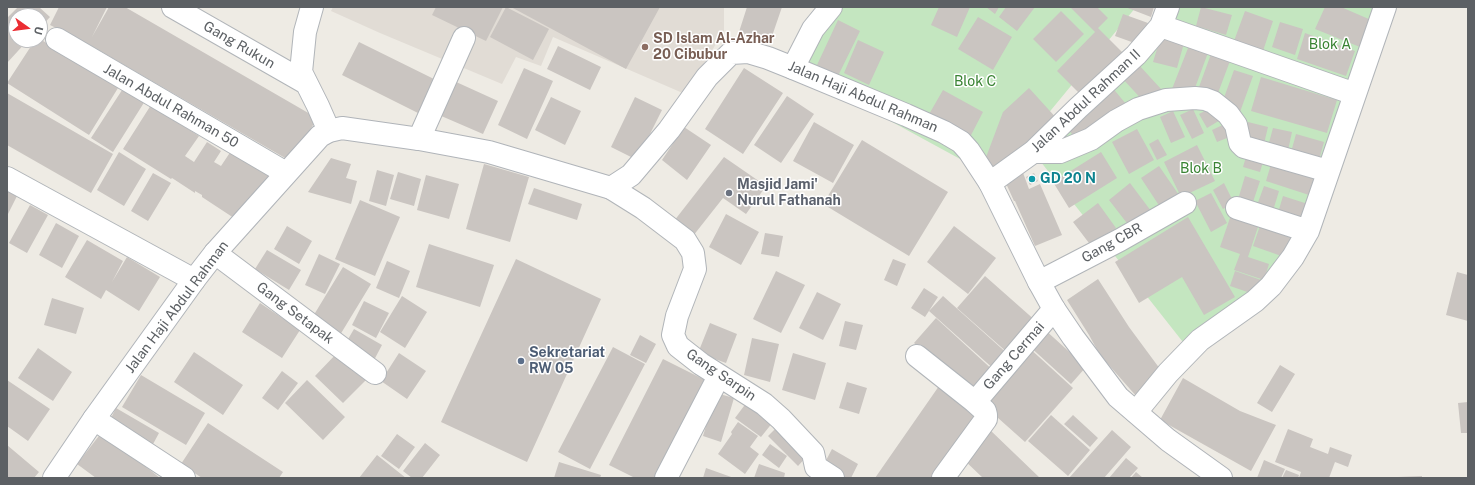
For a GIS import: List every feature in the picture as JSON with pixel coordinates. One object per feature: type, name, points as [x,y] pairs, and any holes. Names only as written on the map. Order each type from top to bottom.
[{"type":"street","name":"Gang Rukun","points":[[173,7],[306,82]]},
{"type":"street","points":[[312,7],[305,32],[300,72],[329,131],[342,128],[418,139],[489,152],[611,188]]},
{"type":"street","points":[[793,68],[813,29],[831,7]]},
{"type":"street","points":[[1136,412],[1168,373],[1200,340],[1255,301],[1271,286],[1293,257],[1308,232],[1383,8]]},
{"type":"street","points":[[1164,16],[1355,94]]},
{"type":"street","name":"Jalan Abdul Rahman II","points":[[990,183],[1034,152],[1078,108],[1136,55],[1164,16]]},
{"type":"street","points":[[418,139],[464,38]]},
{"type":"street","name":"Jalan Abdul Rahman 50","points":[[57,39],[286,173]]},
{"type":"street","name":"Jalan Haji Abdul Rahman","points":[[611,188],[631,175],[669,130],[707,77],[732,53],[748,52],[768,58],[944,132],[961,142],[969,151],[990,183],[1054,309],[1118,397],[1168,440],[1221,478]]},
{"type":"street","points":[[1034,152],[1060,152],[1091,139],[1116,121],[1138,109],[1166,100],[1195,98],[1205,99],[1212,102],[1228,114],[1236,125],[1240,143],[1244,147],[1328,171]]},
{"type":"street","name":"Jalan Haji Abdul Rahman","points":[[54,478],[94,419],[215,253],[320,136],[329,131]]},
{"type":"street","points":[[7,178],[194,280]]},
{"type":"street","name":"Gang Sarpin","points":[[611,188],[643,208],[684,240],[693,253],[695,269],[677,316],[673,335],[678,346],[719,376],[764,404],[781,419],[813,453],[819,474]]},
{"type":"street","name":"Gang CBR","points":[[1039,282],[1120,240],[1185,203]]},
{"type":"street","points":[[1237,208],[1308,232]]},
{"type":"street","name":"Gang Setapak","points":[[215,253],[375,373]]},
{"type":"street","name":"Gang Cermai","points":[[975,402],[1054,309]]},
{"type":"street","points":[[917,356],[985,411],[986,419],[943,478]]},
{"type":"street","points":[[666,478],[719,376]]},
{"type":"street","points":[[94,419],[184,478]]},
{"type":"shaded area","name":"SD Islam Al-Azhar 20 Cibubur","points":[[333,7],[724,7],[724,31],[685,94],[553,37],[541,66],[516,57],[502,84],[331,11]]},
{"type":"green space","name":"Blok C","points":[[836,7],[1136,7],[995,178],[793,68]]},
{"type":"green space","name":"Blok B","points":[[1168,7],[1379,7],[1308,231],[1261,295],[1190,351],[1033,152]]},
{"type":"building","points":[[39,7],[40,8],[17,8]]},
{"type":"building","points":[[59,7],[107,7],[92,37],[109,7],[125,7],[317,118],[292,162],[88,44],[50,25]]},
{"type":"building","points":[[436,7],[503,7],[486,41],[432,15]]},
{"type":"building","points":[[506,7],[549,29],[533,60],[490,37]]},
{"type":"building","points":[[511,7],[660,7],[626,69]]},
{"type":"building","points":[[747,7],[782,7],[770,42],[739,32]]},
{"type":"building","points":[[939,7],[970,7],[957,37],[931,25]]},
{"type":"building","points":[[986,7],[999,7],[995,14]]},
{"type":"building","points":[[1006,7],[1035,7],[1017,31],[999,17]]},
{"type":"building","points":[[1097,7],[1108,18],[1098,28],[1125,55],[1084,98],[1057,71],[1095,32],[1071,8]]},
{"type":"building","points":[[1125,7],[1154,7],[1151,17]]},
{"type":"building","points":[[1201,7],[1232,15],[1226,35],[1196,26]]},
{"type":"building","points":[[1325,7],[1341,7],[1371,20],[1360,47],[1315,29]]},
{"type":"building","points":[[1061,11],[1084,34],[1056,62],[1033,39]]},
{"type":"building","points":[[1245,11],[1273,21],[1263,51],[1234,41]]},
{"type":"building","points":[[1123,14],[1148,23],[1140,45],[1115,36]]},
{"type":"building","points":[[8,17],[8,48],[21,48],[7,63]]},
{"type":"building","points":[[978,17],[1012,37],[993,70],[958,49]]},
{"type":"building","points":[[838,20],[860,31],[838,76],[817,65]]},
{"type":"building","points":[[1280,22],[1303,29],[1295,55],[1272,47]]},
{"type":"building","points":[[1305,33],[1355,51],[1346,76],[1297,59]]},
{"type":"building","points":[[1161,36],[1184,43],[1177,68],[1153,62]]},
{"type":"building","points":[[858,40],[884,52],[869,85],[844,73]]},
{"type":"building","points":[[359,42],[438,81],[422,115],[342,75]]},
{"type":"building","points":[[1190,43],[1209,50],[1192,96],[1172,89]]},
{"type":"building","points":[[48,44],[118,88],[89,135],[7,83],[30,48],[48,48]]},
{"type":"building","points":[[558,46],[601,67],[590,90],[547,69]]},
{"type":"building","points":[[1211,54],[1230,61],[1218,93],[1199,87]]},
{"type":"building","points":[[1138,64],[1161,89],[1146,104],[1122,78]]},
{"type":"building","points":[[524,68],[553,81],[527,139],[498,125]]},
{"type":"building","points":[[744,68],[783,93],[743,154],[705,129]]},
{"type":"building","points":[[1234,70],[1253,76],[1240,112],[1221,106]]},
{"type":"building","points":[[1261,77],[1337,100],[1327,133],[1251,111]]},
{"type":"building","points":[[454,81],[498,101],[483,134],[439,115]]},
{"type":"building","points":[[1111,86],[1126,104],[1079,143],[1064,124]]},
{"type":"building","points":[[124,87],[145,101],[113,152],[91,138]]},
{"type":"building","points":[[1029,88],[1059,121],[995,168],[985,160],[1003,112]]},
{"type":"building","points":[[943,90],[983,112],[969,139],[928,116]]},
{"type":"building","points":[[7,93],[113,154],[91,193],[7,145]]},
{"type":"building","points":[[787,96],[814,114],[781,163],[754,145]]},
{"type":"building","points":[[551,97],[581,111],[565,145],[535,130]]},
{"type":"building","points":[[635,97],[662,110],[637,160],[611,147]]},
{"type":"building","points":[[151,105],[199,136],[185,156],[194,162],[207,142],[221,151],[214,162],[221,166],[231,151],[270,176],[240,222],[202,197],[202,195],[195,191],[195,193],[123,149]]},
{"type":"building","points":[[1214,106],[1222,119],[1207,128],[1199,114]]},
{"type":"building","points":[[1193,109],[1204,133],[1192,139],[1180,115]]},
{"type":"building","points":[[1173,111],[1185,137],[1171,143],[1160,117]]},
{"type":"building","points":[[1231,121],[1237,134],[1217,142],[1212,130]]},
{"type":"building","points":[[814,122],[854,145],[833,183],[793,161]]},
{"type":"building","points":[[1248,122],[1268,127],[1263,148],[1243,142]]},
{"type":"building","points":[[684,127],[711,145],[687,180],[662,160]]},
{"type":"building","points":[[1273,128],[1292,132],[1287,155],[1267,150]]},
{"type":"building","points":[[1137,129],[1154,160],[1129,174],[1112,142]]},
{"type":"building","points":[[1296,134],[1324,142],[1318,164],[1290,156]]},
{"type":"building","points":[[1158,139],[1167,155],[1157,160],[1149,144]]},
{"type":"building","points":[[862,140],[948,192],[909,256],[823,204]]},
{"type":"building","points":[[1197,145],[1215,181],[1181,197],[1164,162]]},
{"type":"building","points":[[1248,150],[1265,155],[1260,172],[1243,167]]},
{"type":"building","points":[[119,152],[146,169],[124,206],[97,190]]},
{"type":"building","points":[[1101,152],[1117,178],[1069,208],[1053,182]]},
{"type":"building","name":"Masjid Jami' Nurul Fathanah","points":[[724,157],[766,186],[746,214],[723,198],[693,236],[674,221]]},
{"type":"building","points":[[331,158],[351,164],[346,178],[357,181],[351,204],[308,192]]},
{"type":"building","points":[[1272,161],[1316,175],[1309,195],[1266,181]]},
{"type":"building","points":[[484,164],[529,177],[510,242],[466,229]]},
{"type":"building","points":[[1159,166],[1179,195],[1160,207],[1141,178]]},
{"type":"building","points":[[377,170],[394,175],[386,206],[369,201]]},
{"type":"building","points":[[1022,170],[1029,189],[1040,184],[1062,235],[1035,246],[1004,179]]},
{"type":"building","points":[[398,172],[421,179],[414,206],[390,199]]},
{"type":"building","points":[[153,173],[171,183],[148,221],[131,211]]},
{"type":"building","name":"GD 20 N","points":[[1034,173],[1038,181],[1030,185],[1026,177]]},
{"type":"building","points":[[426,175],[459,184],[449,219],[417,210]]},
{"type":"building","points":[[1245,176],[1260,181],[1251,208],[1237,203]]},
{"type":"building","points":[[1130,183],[1151,211],[1130,227],[1109,200]]},
{"type":"building","points":[[1224,183],[1234,203],[1223,209],[1213,190]]},
{"type":"building","points":[[1264,186],[1279,191],[1272,214],[1256,208]]},
{"type":"building","points":[[534,188],[582,204],[577,220],[528,204]]},
{"type":"building","points":[[7,191],[17,196],[7,216]]},
{"type":"building","points":[[1211,193],[1227,223],[1211,232],[1195,201]]},
{"type":"building","points":[[1283,196],[1311,205],[1304,225],[1277,216]]},
{"type":"building","points":[[360,200],[400,217],[375,276],[335,259]]},
{"type":"building","points":[[1098,203],[1116,228],[1092,247],[1073,222]]},
{"type":"building","points":[[30,205],[48,215],[27,253],[9,243]]},
{"type":"building","points":[[1232,212],[1260,221],[1248,257],[1269,264],[1264,280],[1234,270],[1240,254],[1220,247]]},
{"type":"building","points":[[726,214],[759,232],[741,265],[709,247]]},
{"type":"building","points":[[1188,217],[1235,297],[1204,315],[1182,277],[1139,303],[1115,262]]},
{"type":"building","points":[[1262,220],[1295,232],[1287,258],[1253,246]]},
{"type":"building","points":[[56,223],[79,236],[62,268],[39,255]]},
{"type":"building","points":[[287,226],[312,241],[299,264],[274,249]]},
{"type":"building","points":[[954,226],[996,258],[968,294],[927,262]]},
{"type":"building","points":[[765,233],[783,236],[779,257],[761,254]]},
{"type":"building","points":[[87,240],[123,261],[112,282],[127,257],[160,277],[139,311],[106,290],[101,299],[65,277]]},
{"type":"building","points":[[429,244],[494,265],[480,307],[416,287]]},
{"type":"building","points":[[267,250],[301,270],[289,290],[255,269]]},
{"type":"building","points":[[319,254],[340,264],[325,294],[305,285]]},
{"type":"building","name":"Sekretariat RW 05","points":[[516,259],[601,299],[527,462],[441,422]]},
{"type":"building","points":[[893,259],[906,264],[897,286],[884,280]]},
{"type":"building","points":[[387,261],[410,271],[399,298],[376,288]]},
{"type":"building","points":[[343,267],[371,284],[340,335],[312,318]]},
{"type":"building","points":[[776,271],[805,285],[781,333],[753,319]]},
{"type":"building","points":[[1235,271],[1264,281],[1259,296],[1230,286]]},
{"type":"building","points":[[1457,272],[1468,275],[1468,321],[1446,315]]},
{"type":"building","points":[[985,276],[1037,322],[1009,354],[957,308]]},
{"type":"building","points":[[1098,279],[1129,327],[1163,373],[1137,397],[1100,355],[1067,300]]},
{"type":"building","points":[[924,288],[938,297],[925,317],[911,308]]},
{"type":"building","points":[[817,292],[841,304],[823,340],[799,328]]},
{"type":"building","points":[[402,296],[427,312],[405,348],[380,332]]},
{"type":"building","points":[[943,296],[1010,356],[996,371],[929,311]]},
{"type":"building","points":[[52,298],[84,308],[76,334],[44,325]]},
{"type":"building","points":[[364,301],[389,313],[376,338],[352,325]]},
{"type":"building","points":[[260,303],[300,330],[282,358],[242,332]]},
{"type":"building","points":[[936,318],[996,373],[975,397],[914,343]]},
{"type":"building","points":[[845,321],[863,325],[856,350],[839,346]]},
{"type":"building","points":[[710,323],[737,334],[726,363],[698,353]]},
{"type":"building","points":[[1043,328],[1086,367],[1071,384],[1028,345]]},
{"type":"building","points":[[354,329],[382,345],[373,362],[344,346]]},
{"type":"building","points":[[640,335],[656,344],[646,363],[630,355]]},
{"type":"building","points":[[752,338],[779,344],[770,382],[744,375]]},
{"type":"building","points":[[1027,346],[1073,388],[1025,442],[979,401]]},
{"type":"building","points":[[613,347],[645,364],[590,469],[558,452]]},
{"type":"building","points":[[38,348],[72,372],[53,401],[18,378]]},
{"type":"building","points":[[194,352],[243,385],[223,415],[174,382]]},
{"type":"building","points":[[338,352],[366,380],[343,403],[315,376]]},
{"type":"building","points":[[399,353],[426,371],[407,399],[381,381]]},
{"type":"building","points":[[793,353],[826,363],[815,400],[782,390]]},
{"type":"building","points":[[663,359],[709,382],[660,478],[635,478],[609,465]]},
{"type":"building","points":[[1280,365],[1295,374],[1272,412],[1257,403]]},
{"type":"building","points":[[282,371],[298,383],[278,410],[262,398]]},
{"type":"building","points":[[141,375],[205,413],[186,445],[122,407]]},
{"type":"building","points":[[1183,378],[1240,411],[1276,425],[1251,471],[1160,420]]},
{"type":"building","points":[[7,380],[50,409],[28,441],[7,426]]},
{"type":"building","points":[[307,380],[345,417],[323,440],[285,403]]},
{"type":"building","points":[[847,382],[867,388],[859,414],[839,408]]},
{"type":"building","points":[[939,386],[981,415],[937,478],[875,478]]},
{"type":"building","points":[[716,393],[734,398],[721,442],[703,436]]},
{"type":"building","points":[[747,402],[773,422],[761,437],[735,418]]},
{"type":"building","points":[[1468,402],[1468,433],[1461,433],[1458,403]]},
{"type":"building","points":[[116,408],[159,433],[152,446],[109,422]]},
{"type":"building","points":[[1051,415],[1090,450],[1068,476],[1028,441]]},
{"type":"building","points":[[1073,415],[1098,438],[1090,447],[1064,424]]},
{"type":"building","points":[[738,422],[758,436],[750,447],[759,454],[745,474],[718,454],[732,434],[731,432]]},
{"type":"building","points":[[208,423],[283,472],[279,478],[202,478],[181,464]]},
{"type":"building","points":[[779,425],[809,454],[798,466],[768,436]]},
{"type":"building","points":[[989,429],[1040,478],[983,478],[962,458]]},
{"type":"building","points":[[1288,429],[1313,439],[1310,447],[1328,454],[1330,447],[1352,455],[1348,467],[1335,462],[1329,478],[1299,478],[1301,472],[1275,462]]},
{"type":"building","points":[[1112,430],[1131,447],[1104,478],[1069,478]]},
{"type":"building","points":[[102,432],[160,478],[96,478],[77,464]]},
{"type":"building","points":[[397,434],[415,447],[399,469],[381,456]]},
{"type":"building","points":[[425,443],[440,455],[422,478],[412,478],[403,471]]},
{"type":"building","points":[[770,444],[787,456],[779,468],[762,455]]},
{"type":"building","points":[[7,445],[39,472],[34,478],[7,478]]},
{"type":"building","points":[[832,449],[858,464],[851,478],[840,478],[822,468]]},
{"type":"building","points":[[377,455],[406,478],[359,478]]},
{"type":"building","points":[[1126,458],[1138,468],[1129,478],[1109,478]]},
{"type":"building","points":[[1264,460],[1285,469],[1281,478],[1257,478]]},
{"type":"building","points":[[559,462],[601,475],[600,478],[554,478]]},
{"type":"building","points":[[759,464],[785,473],[784,478],[754,478]]},
{"type":"building","points":[[706,468],[734,478],[703,478]]},
{"type":"building","points":[[1286,470],[1299,475],[1298,478],[1282,478]]},
{"type":"building","points":[[1136,472],[1143,478],[1131,478]]},
{"type":"building","points":[[1422,476],[1422,478],[1398,478],[1398,477]]},
{"type":"place","name":"SD Islam Al-Azhar 20 Cibubur","points":[[645,47]]},
{"type":"place","name":"GD 20 N","points":[[1032,179]]},
{"type":"place","name":"Masjid Jami' Nurul Fathanah","points":[[729,193]]},
{"type":"place","name":"Sekretariat RW 05","points":[[521,361]]},
{"type":"park label","name":"Blok A","points":[[1330,45]]}]
